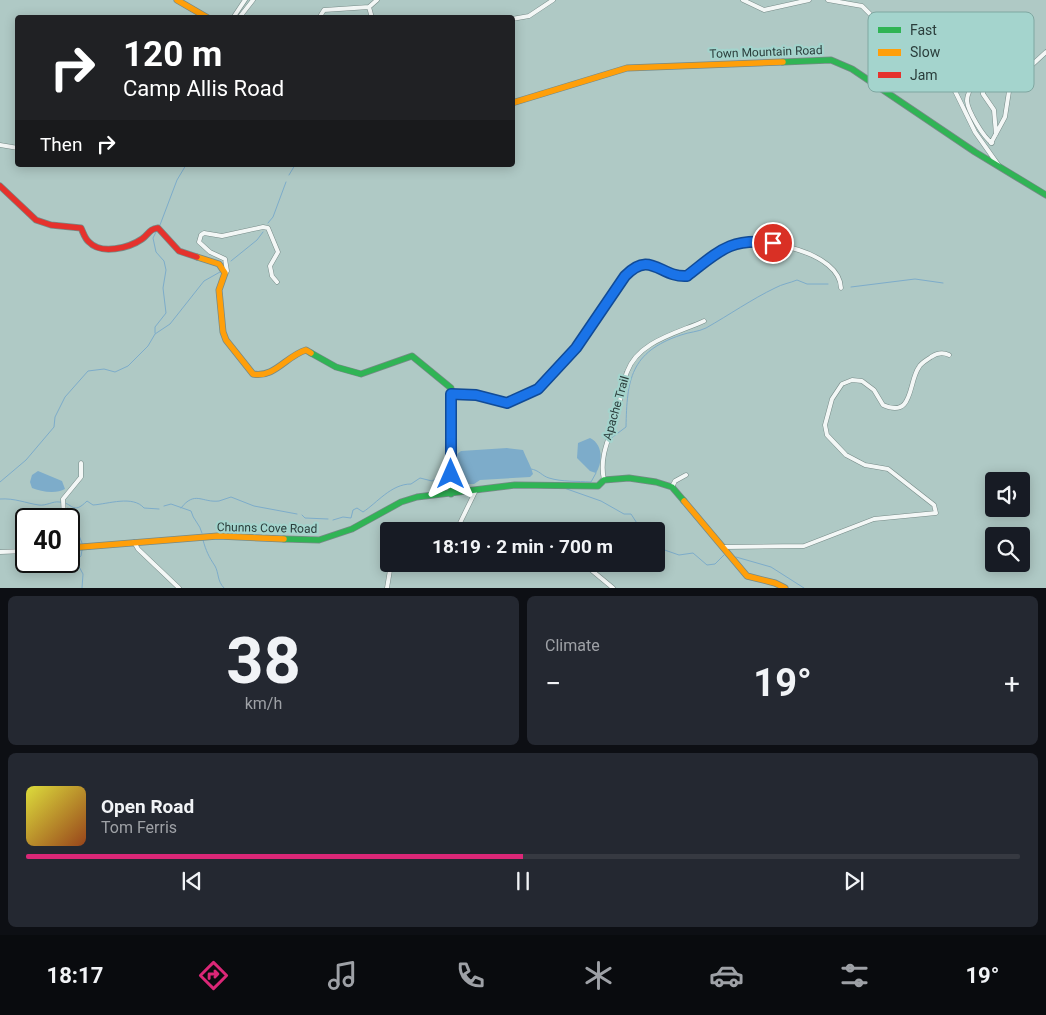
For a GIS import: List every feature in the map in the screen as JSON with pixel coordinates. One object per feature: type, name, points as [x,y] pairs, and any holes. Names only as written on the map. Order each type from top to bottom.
[{"type":"street","points":[[177,0],[203,15]]},
{"type":"street","points":[[235,15],[245,0]]},
{"type":"street","points":[[241,15],[253,0]]},
{"type":"street","points":[[321,15],[324,10],[369,8],[377,0]]},
{"type":"street","points":[[515,18],[529,16],[553,0]]},
{"type":"street","points":[[743,0],[764,10],[809,0]]},
{"type":"street","points":[[828,0],[862,6],[868,12]]},
{"type":"street","points":[[369,8],[371,15]]},
{"type":"street","points":[[1034,63],[1046,52]]},
{"type":"street","name":"Town Mountain Road","points":[[515,102],[627,68],[831,60],[852,69],[868,80]]},
{"type":"street","name":"Town Mountain Road","points":[[885,92],[948,135],[1046,195]]},
{"type":"street","points":[[955,92],[975,132],[999,166]]},
{"type":"street","points":[[970,92],[968,103],[985,138],[992,143]]},
{"type":"street","points":[[983,92],[994,110],[996,134]]},
{"type":"street","points":[[988,149],[1004,117],[1008,92]]},
{"type":"street","points":[[0,145],[15,148]]},
{"type":"street","points":[[0,186],[36,220],[51,225],[81,228],[88,242],[98,248],[123,247],[142,239],[152,229],[158,228],[179,251],[219,264],[225,273]]},
{"type":"street","points":[[277,282],[272,276],[270,266],[278,252],[277,245],[268,228],[263,227],[233,235],[204,233],[201,235],[199,242],[204,248],[226,259],[228,271],[225,273],[219,290],[222,305],[223,332],[226,340],[253,374],[258,376],[271,373],[295,355],[306,350],[354,374],[369,372],[398,358],[412,356],[440,377],[451,388],[451,494]]},
{"type":"street","points":[[451,394],[476,395],[507,403],[538,389],[568,359],[625,276],[639,264],[650,264],[679,276],[687,276],[720,250],[743,243],[768,242],[800,250],[829,267],[839,277],[841,288]]},
{"type":"street","name":"Apache Trail","points":[[604,480],[603,462],[607,439],[616,416],[630,364],[665,336],[704,321]]},
{"type":"street","points":[[724,547],[804,546],[874,519],[909,514],[936,513],[934,505],[888,469],[865,465],[846,455],[829,438],[825,428],[832,399],[842,384],[852,380],[862,381],[874,390],[883,406],[890,408],[902,406],[906,403],[920,366],[937,354],[949,355]]},
{"type":"street","points":[[63,508],[63,502],[81,477],[81,463]]},
{"type":"street","points":[[686,475],[675,481],[672,487],[747,576],[775,583],[784,588]]},
{"type":"street","name":"Chunns Cove Road","points":[[80,547],[218,536],[327,539],[352,530],[409,499],[532,484],[598,486],[604,480],[657,482],[672,487]]},
{"type":"street","points":[[460,522],[476,490]]},
{"type":"street","points":[[134,542],[138,549],[179,588]]},
{"type":"street","points":[[0,552],[15,551]]},
{"type":"street","points":[[387,588],[390,572]]},
{"type":"street","points":[[594,572],[614,588]]},
{"type":"water","points":[[590,438],[597,444],[601,459],[596,473],[590,471],[577,458],[578,443]]},
{"type":"water","points":[[507,448],[523,450],[533,474],[530,477],[480,480],[474,484],[463,484],[458,477],[456,455],[461,451]]},
{"type":"water","points":[[38,471],[62,481],[65,489],[58,492],[49,492],[32,488],[30,482],[32,475]]},
{"type":"waterway","points":[[160,225],[177,180],[185,167]]},
{"type":"waterway","points":[[289,175],[294,167]]},
{"type":"waterway","points":[[268,223],[273,217],[286,182]]},
{"type":"waterway","points":[[155,333],[155,327],[166,313],[163,288],[166,270],[164,261],[156,252],[153,238],[156,232]]},
{"type":"waterway","points":[[231,261],[257,240],[263,232]]},
{"type":"waterway","points":[[0,482],[26,460],[54,427],[55,417],[65,397],[88,371],[104,369],[115,372],[128,366],[148,346],[155,334],[170,324],[204,281],[220,272]]},
{"type":"waterway","points":[[851,287],[915,279],[943,283]]},
{"type":"waterway","points":[[610,439],[626,427],[630,382],[641,359],[651,350],[681,335],[706,328],[780,285],[797,280],[807,284],[828,284]]},
{"type":"waterway","points":[[531,469],[549,478],[570,481],[591,482],[596,473]]},
{"type":"waterway","points":[[333,520],[343,517],[351,518],[353,510],[357,508],[363,512],[397,487],[411,484],[420,478],[432,481],[446,473]]},
{"type":"waterway","points":[[564,488],[601,501],[624,514],[631,514],[636,522]]},
{"type":"waterway","points":[[181,508],[195,498],[219,501],[231,497],[254,506],[297,514]]},
{"type":"waterway","points":[[0,499],[39,505],[59,502],[75,508],[87,501],[93,505],[127,501],[139,504],[144,508],[159,509]]},
{"type":"waterway","points":[[164,506],[171,504],[191,511],[202,533]]},
{"type":"waterway","points":[[302,515],[305,518],[328,519]]},
{"type":"waterway","points":[[80,538],[82,543]]},
{"type":"waterway","points":[[203,540],[220,583],[224,588]]},
{"type":"waterway","points":[[82,550],[81,556],[76,561],[83,574],[82,588]]},
{"type":"waterway","points":[[665,550],[679,555],[693,553],[707,565],[715,564],[724,555]]},
{"type":"waterway","points":[[736,557],[771,567],[804,588]]},
{"type":"traffic: fast","points":[[783,62],[831,60],[852,69],[868,80]]},
{"type":"traffic: fast","points":[[886,92],[975,152],[1046,195]]},
{"type":"traffic: fast","points":[[311,353],[336,367],[361,374],[412,356],[451,388],[451,494]]},
{"type":"traffic: fast","points":[[284,539],[319,540],[352,529],[401,502],[417,497],[515,485],[598,486],[604,480],[629,478],[656,482],[672,487],[684,501]]},
{"type":"traffic: slow","points":[[177,0],[203,15]]},
{"type":"traffic: slow","points":[[515,102],[627,68],[783,62]]},
{"type":"traffic: slow","points":[[197,257],[219,264],[225,273],[219,290],[223,332],[226,340],[253,374],[268,373],[306,350],[311,353]]},
{"type":"traffic: slow","points":[[684,501],[747,576],[775,583],[785,588]]},
{"type":"traffic: slow","points":[[80,547],[218,536],[284,539]]},
{"type":"traffic: jam","points":[[0,186],[36,220],[51,225],[81,228],[85,237],[94,246],[108,249],[123,247],[142,239],[153,229],[158,228],[179,251],[197,257]]},
{"type":"route","points":[[451,474],[451,394],[476,395],[507,403],[538,389],[576,348],[625,276],[634,266],[650,264],[679,276],[687,276],[720,250],[750,242],[773,243]]}]
